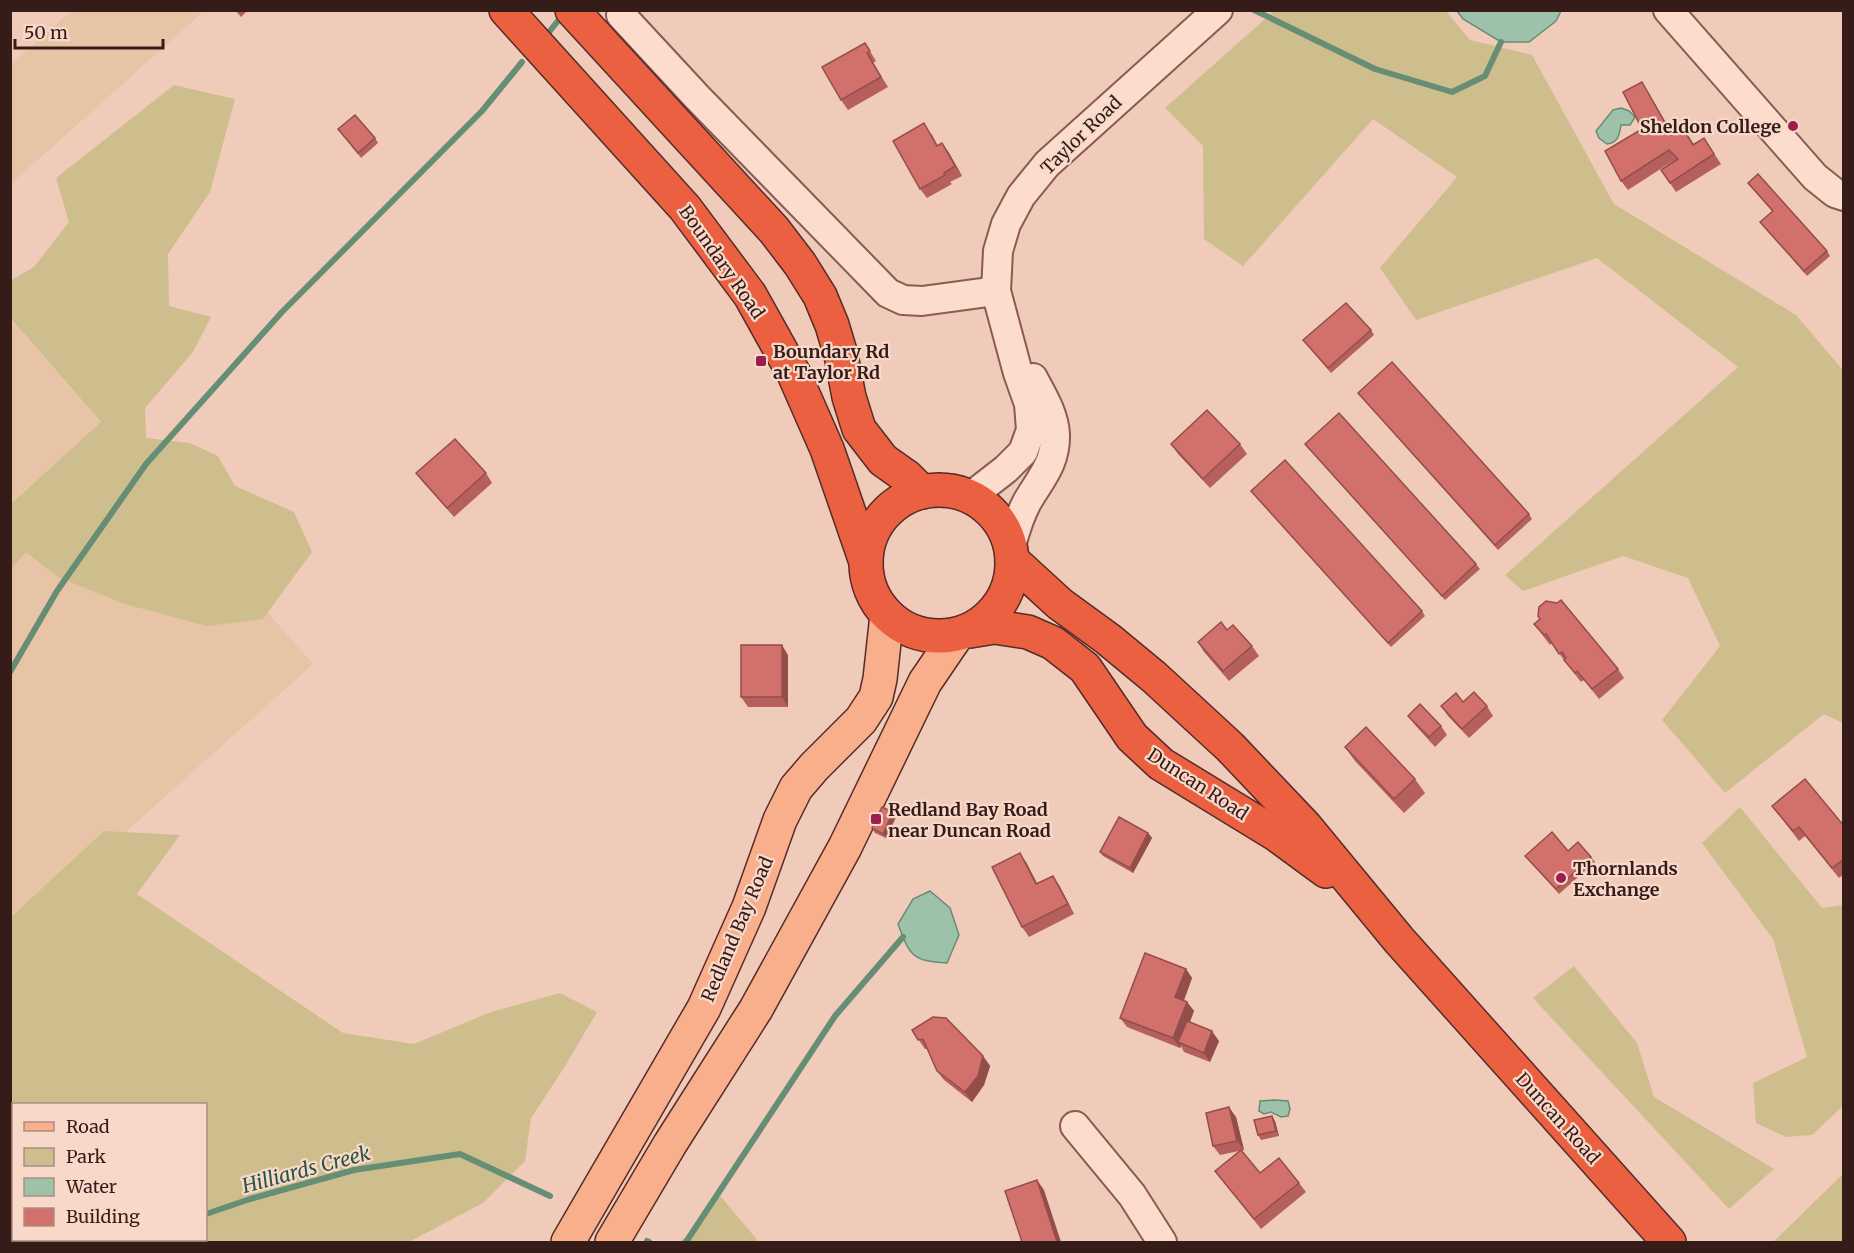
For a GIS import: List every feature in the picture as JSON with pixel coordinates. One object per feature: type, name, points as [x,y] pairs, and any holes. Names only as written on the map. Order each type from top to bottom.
[{"type":"highway","name":"Boundary Road","points":[[506,10],[685,208],[750,295],[794,374],[827,449],[865,559]]},
{"type":"highway","points":[[572,10],[774,230],[800,264],[820,296],[832,325],[859,429],[883,460],[907,477],[922,492]]},
{"type":"highway","points":[[938,490],[955,492],[970,497],[989,509],[1002,526],[1012,554],[1011,583],[1002,603],[988,619],[964,633],[938,637],[920,634],[902,627],[887,615],[874,599],[867,579],[865,559],[869,540],[877,523],[889,509],[904,498],[922,492],[938,490]]},
{"type":"highway","name":"Duncan Road","points":[[1012,554],[1060,604],[1154,677],[1230,747],[1305,826],[1399,940],[1669,1242]]},
{"type":"highway","name":"Duncan Road","points":[[964,633],[994,627],[1028,632],[1053,643],[1073,657],[1084,668],[1142,748],[1182,778],[1277,835],[1338,880],[1399,940]]},
{"type":"main road","name":"Redland Bay Road","points":[[568,1242],[704,1008],[750,908],[780,820],[796,789],[814,767],[861,720],[876,697],[887,615]]},
{"type":"main road","points":[[612,1242],[670,1144],[756,1010],[845,847],[925,682],[964,633]]},
{"type":"street","name":"Taylor Road","points":[[970,497],[1006,469],[1023,452],[1031,430],[1029,404],[1018,374],[996,291],[998,251],[1006,224],[1021,196],[1047,164],[1218,10]]},
{"type":"street","points":[[1668,10],[1815,177],[1835,193],[1844,196]]},
{"type":"street","points":[[621,15],[697,97],[888,293],[903,300],[922,301],[996,291]]},
{"type":"street","name":"Taylor Road","points":[[996,291],[1020,354],[1049,410],[1055,433],[1054,452],[1048,469],[1018,520],[1012,554]]},
{"type":"street","points":[[1075,1126],[1132,1195],[1161,1242]]},
{"type":"shaded area","points":[[71,11],[204,11],[11,184],[11,65]]},
{"type":"shaded area","points":[[10,319],[313,664],[11,935],[10,935]]},
{"type":"green space","points":[[1274,11],[1446,11],[1470,40],[1532,55],[1614,204],[1796,315],[1843,370],[1843,723],[1824,714],[1725,793],[1662,720],[1720,646],[1688,578],[1623,556],[1523,591],[1505,575],[1738,367],[1597,258],[1416,320],[1380,268],[1457,177],[1373,119],[1243,266],[1204,239],[1203,146],[1165,108]]},
{"type":"green space","points":[[174,85],[235,99],[210,192],[168,254],[169,306],[211,317],[193,352],[145,408],[146,438],[190,443],[218,456],[235,486],[294,512],[312,552],[263,619],[207,626],[125,604],[58,577],[26,552],[11,569],[11,504],[101,422],[11,319],[11,280],[34,267],[69,222],[56,178]]},
{"type":"green space","points":[[1740,807],[1822,908],[1843,905],[1843,1106],[1812,1135],[1786,1137],[1756,1123],[1753,1083],[1807,1057],[1773,939],[1702,843]]},
{"type":"green space","points":[[104,831],[180,835],[137,894],[343,1033],[414,1044],[491,1012],[560,993],[597,1012],[531,1118],[525,1161],[483,1203],[409,1242],[11,1242],[207,1241],[207,1103],[12,1103],[12,1157],[10,1154],[10,918]]},
{"type":"green space","points":[[1574,966],[1637,1043],[1654,1097],[1774,1169],[1729,1209],[1533,998]]},
{"type":"green space","points":[[1843,1174],[1843,1242],[1773,1242]]},
{"type":"green space","points":[[717,1192],[759,1242],[680,1242],[690,1232]]},
{"type":"water","points":[[1457,11],[1561,11],[1556,21],[1529,42],[1501,42],[1463,19]]},
{"type":"water","points":[[1621,108],[1629,111],[1635,117],[1630,125],[1621,125],[1617,138],[1614,142],[1607,144],[1599,138],[1596,131],[1613,110]]},
{"type":"water","points":[[930,891],[950,908],[959,935],[947,963],[926,961],[914,955],[898,924],[913,899]]},
{"type":"water","points":[[1260,1101],[1288,1101],[1290,1109],[1288,1116],[1281,1117],[1271,1112],[1264,1114],[1259,1111]]},
{"type":"building","points":[[865,43],[870,51],[867,53],[881,77],[841,100],[822,67]]},
{"type":"building","points":[[1642,82],[1672,135],[1684,130],[1693,145],[1704,138],[1714,154],[1670,183],[1661,170],[1678,159],[1669,150],[1621,181],[1605,151],[1642,129],[1623,92]]},
{"type":"building","points":[[355,115],[375,138],[358,153],[338,129]]},
{"type":"building","points":[[924,123],[937,146],[942,143],[955,166],[944,173],[945,175],[920,189],[893,141]]},
{"type":"building","points":[[1758,174],[1827,251],[1804,271],[1760,222],[1773,211],[1748,183]]},
{"type":"building","points":[[1346,303],[1371,330],[1328,368],[1303,340]]},
{"type":"building","points":[[1392,362],[1529,514],[1495,545],[1358,393]]},
{"type":"building","points":[[1207,410],[1240,444],[1203,479],[1171,444]]},
{"type":"building","points":[[1339,413],[1476,564],[1442,596],[1305,444]]},
{"type":"building","points":[[455,439],[486,473],[447,508],[416,473]]},
{"type":"building","points":[[1285,460],[1422,611],[1388,643],[1251,491]]},
{"type":"building","points":[[1561,600],[1618,669],[1592,689],[1564,660],[1566,658],[1562,652],[1559,654],[1546,634],[1544,635],[1534,624],[1540,619],[1539,607],[1546,601],[1557,603]]},
{"type":"building","points":[[1221,622],[1227,630],[1233,625],[1252,646],[1223,671],[1198,642]]},
{"type":"building","points":[[741,645],[782,645],[782,697],[741,697]]},
{"type":"building","points":[[1474,692],[1487,706],[1462,729],[1441,706],[1456,693],[1463,702]]},
{"type":"building","points":[[1420,704],[1441,726],[1429,737],[1408,716]]},
{"type":"building","points":[[1366,727],[1415,779],[1394,799],[1345,747]]},
{"type":"building","points":[[1805,779],[1844,826],[1844,859],[1832,868],[1799,827],[1793,831],[1772,806]]},
{"type":"building","points":[[882,807],[893,812],[883,834],[872,828]]},
{"type":"building","points":[[1119,817],[1148,833],[1130,868],[1100,852]]},
{"type":"building","name":"Thornlands Exchange","points":[[1552,832],[1568,851],[1578,842],[1591,857],[1556,889],[1525,856]]},
{"type":"building","points":[[1020,853],[1036,884],[1053,876],[1068,904],[1022,927],[992,867]]},
{"type":"building","points":[[1145,953],[1186,969],[1175,997],[1187,1002],[1173,1038],[1120,1018]]},
{"type":"building","points":[[933,1017],[946,1018],[983,1056],[978,1076],[965,1092],[937,1071],[923,1039],[918,1040],[912,1030]]},
{"type":"building","points":[[1187,1021],[1212,1031],[1204,1053],[1178,1042]]},
{"type":"building","points":[[1229,1107],[1237,1141],[1213,1146],[1206,1113]]},
{"type":"building","points":[[1272,1116],[1276,1131],[1258,1135],[1254,1120]]},
{"type":"building","points":[[1241,1150],[1260,1173],[1279,1158],[1299,1183],[1254,1219],[1215,1171]]},
{"type":"building","points":[[1037,1180],[1057,1242],[1022,1242],[1005,1191]]},
{"type":"waterway","points":[[1254,10],[1375,69],[1452,92],[1485,76],[1501,42]]},
{"type":"waterway","points":[[546,36],[557,22]]},
{"type":"waterway","points":[[10,672],[57,591],[146,464],[282,312],[482,111],[522,62]]},
{"type":"waterway","points":[[686,1242],[835,1016],[903,937]]},
{"type":"waterway","name":"Hilliards Creek","points":[[207,1214],[250,1199],[354,1170],[460,1154],[550,1196]]},
{"type":"waterway","name":"Hilliards Creek","points":[[123,1242],[128,1241]]},
{"type":"place","name":"Sheldon College","points":[[1793,126]]},
{"type":"place","name":"Boundary Rd at Taylor Rd","points":[[761,361]]},
{"type":"place","name":"Redland Bay Road near Duncan Road","points":[[876,819]]},
{"type":"place","name":"Thornlands Exchange","points":[[1561,878]]}]
